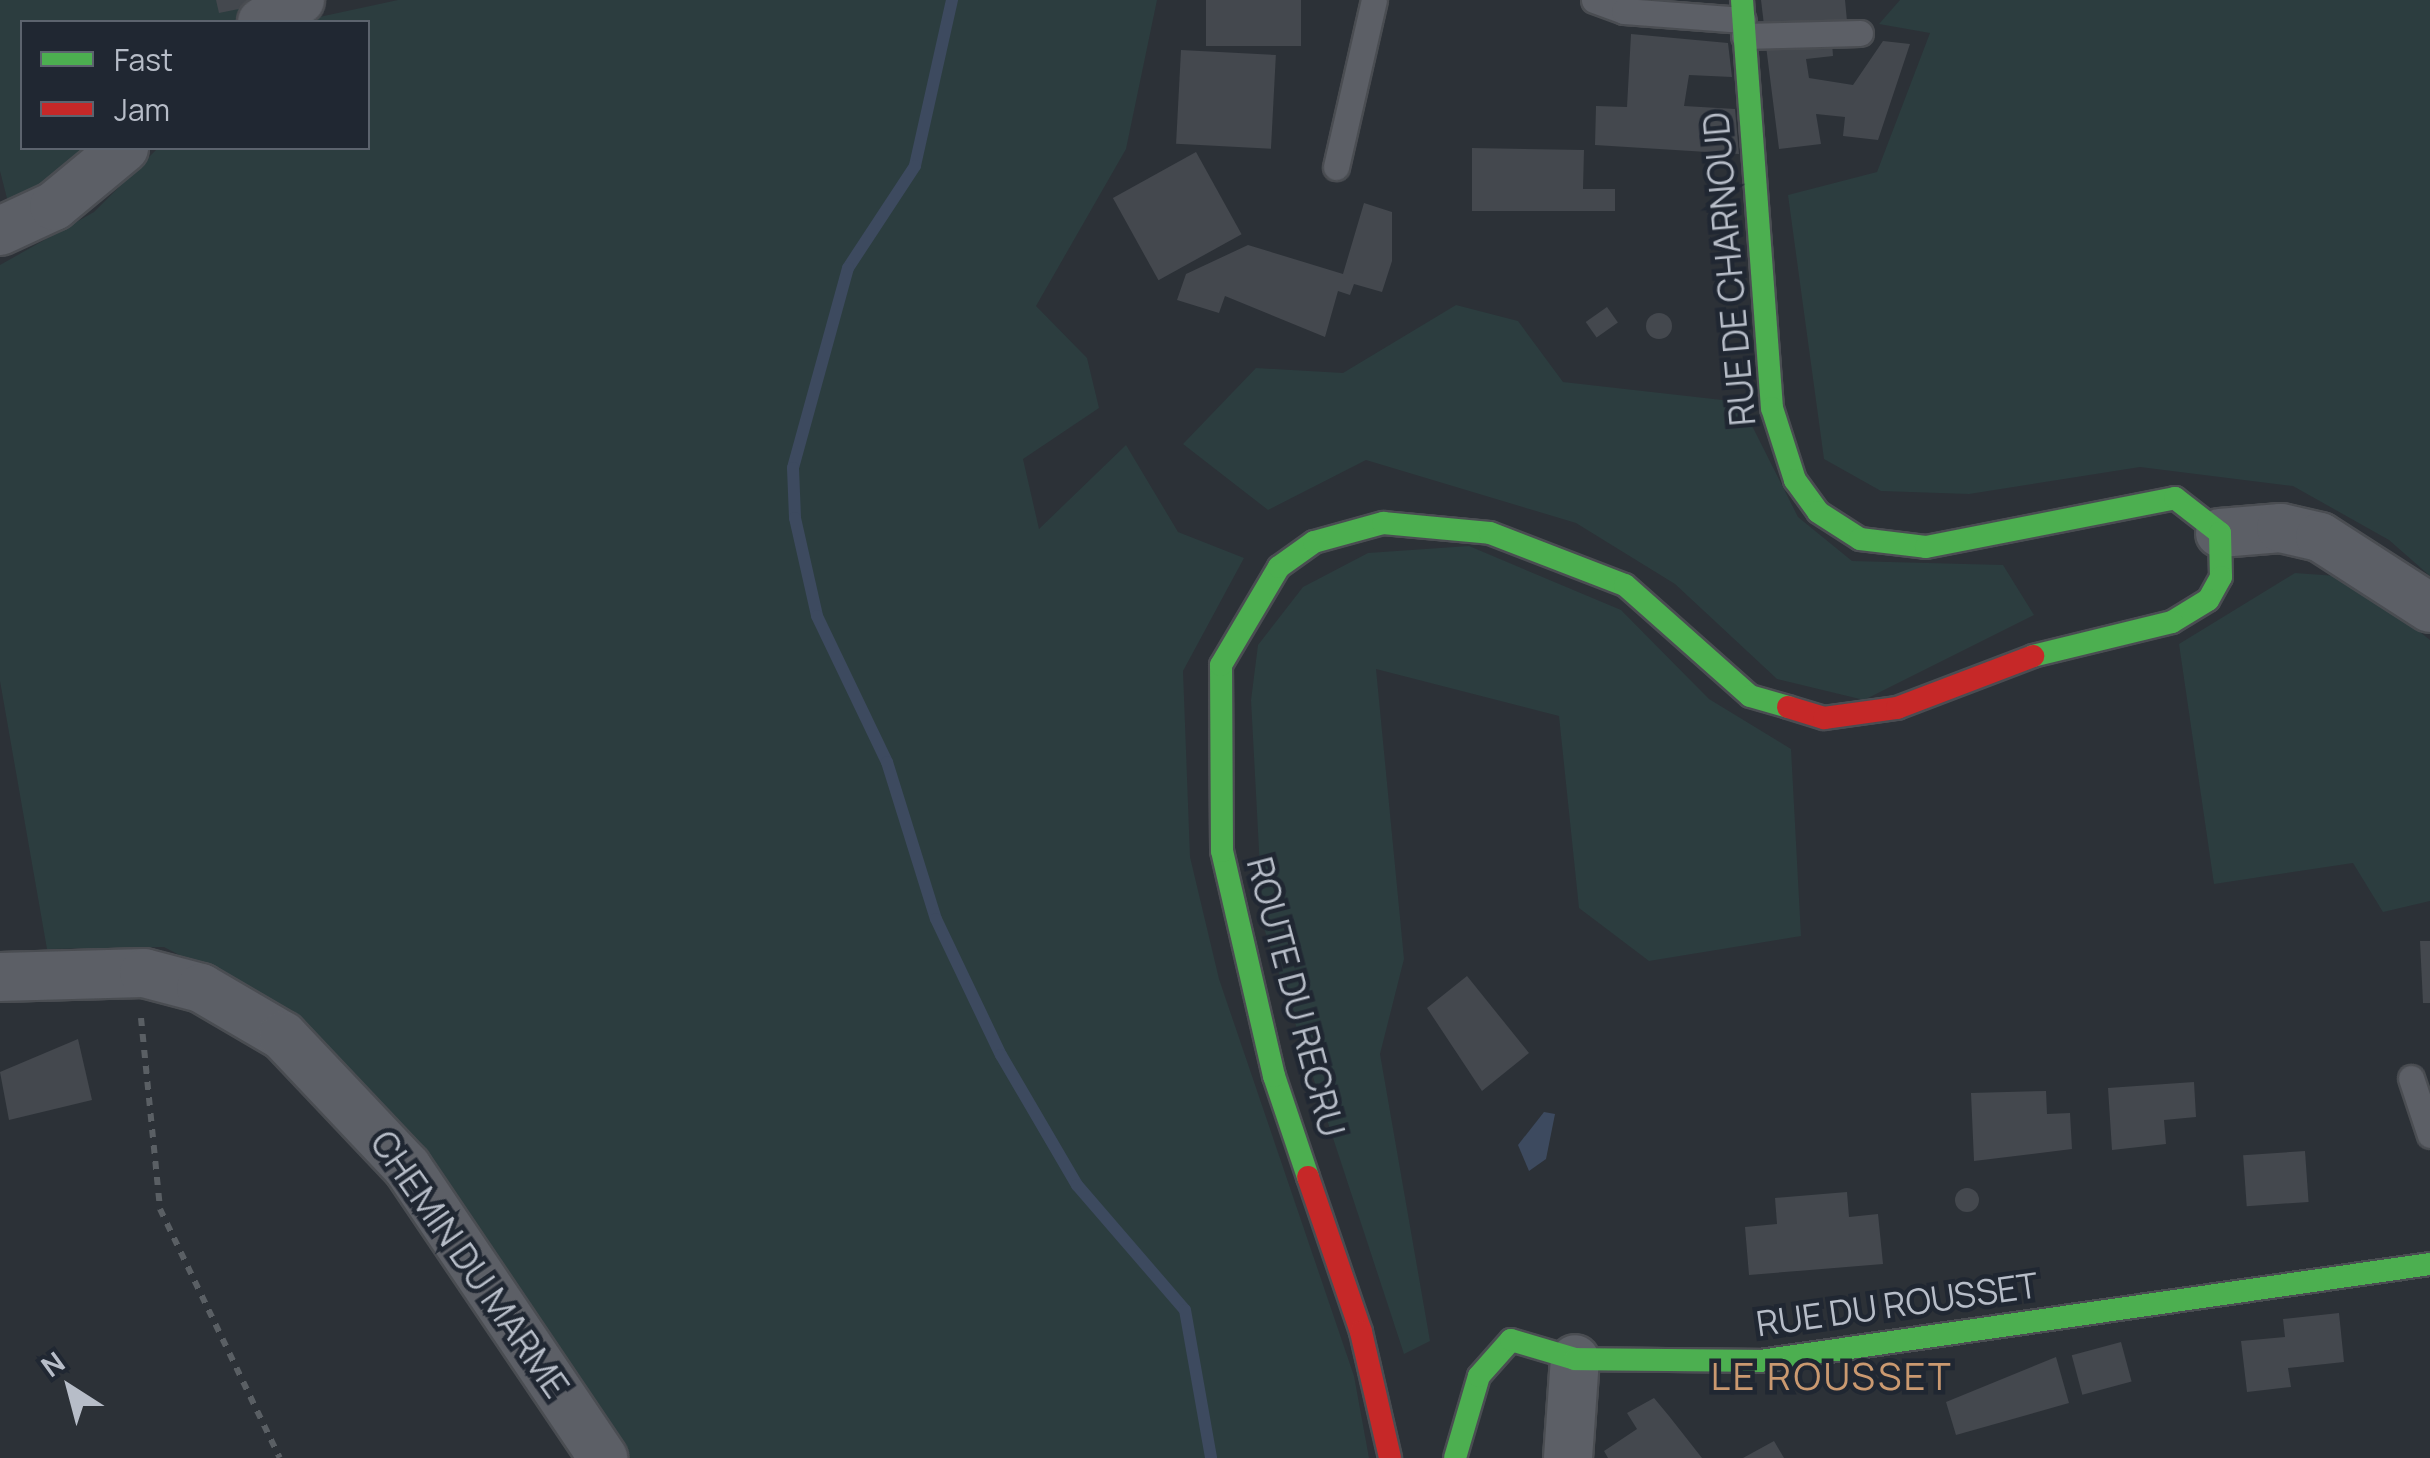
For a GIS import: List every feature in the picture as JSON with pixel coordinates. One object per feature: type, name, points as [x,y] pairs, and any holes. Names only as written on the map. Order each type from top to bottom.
[{"type":"street","points":[[265,20],[300,0]]},
{"type":"street","name":"RUE DE CHARNOUD","points":[[1743,19],[1772,408],[1795,480],[1818,512],[1892,548],[2162,498],[2204,514],[2220,533]]},
{"type":"street","points":[[0,231],[54,206],[122,150]]},
{"type":"street","name":"ROUTE DU RECRU","points":[[1390,1458],[1361,1332],[1274,1076],[1222,850],[1222,665],[1233,631],[1279,566],[1314,542],[1383,523],[1490,533],[1625,586],[1750,696],[1824,718],[1898,708],[2064,644],[2172,622],[2208,600],[2221,577],[2220,533]]},
{"type":"street","points":[[2220,533],[2281,528],[2320,537],[2430,608]]},
{"type":"street","name":"CHEMIN DU MARME","points":[[0,977],[144,973],[251,1014],[375,1127],[604,1458]]},
{"type":"street","name":"RUE DU ROUSSET","points":[[1456,1458],[1497,1349],[1525,1337],[1575,1359],[1760,1361],[2430,1264]]},
{"type":"street","points":[[1568,1458],[1575,1359]]},
{"type":"lane","points":[[1336,167],[1374,0]]},
{"type":"lane","points":[[1594,0],[1624,11],[1743,19],[1860,33]]},
{"type":"lane","points":[[2410,1078],[2430,1135]]},
{"type":"path","points":[[144,973],[160,1209],[280,1458]]},
{"type":"shaded area","points":[[0,0],[273,0],[248,20],[20,20],[20,150],[104,150],[10,210],[0,171]]},
{"type":"shaded area","points":[[398,0],[1157,0],[1126,149],[1036,306],[1087,358],[1099,408],[1023,459],[1039,529],[1126,445],[1178,532],[1244,558],[1183,671],[1190,857],[1219,979],[1354,1376],[1369,1458],[628,1458],[373,1093],[283,1009],[164,947],[47,949],[0,681],[0,265],[94,212],[156,150],[370,150],[370,20],[305,20]]},
{"type":"shaded area","points":[[1900,0],[2430,0],[2430,576],[2389,540],[2293,486],[2140,467],[1969,494],[1881,491],[1824,459],[1788,195],[1877,172],[1930,33],[1879,24]]},
{"type":"shaded area","points":[[1456,305],[1518,321],[1563,382],[1740,402],[1798,517],[1852,561],[2003,565],[2034,615],[1864,700],[1777,679],[1675,584],[1576,523],[1366,460],[1268,510],[1183,444],[1256,368],[1343,373]]},
{"type":"shaded area","points":[[1469,546],[1621,610],[1709,699],[1791,749],[1801,936],[1649,961],[1579,908],[1559,716],[1376,669],[1404,959],[1380,1054],[1430,1341],[1404,1354],[1263,925],[1251,700],[1258,645],[1303,587],[1368,553]]},
{"type":"shaded area","points":[[2295,573],[2351,577],[2430,640],[2430,901],[2383,912],[2353,863],[2214,884],[2179,644]]},
{"type":"water","points":[[1544,1112],[1555,1114],[1546,1159],[1529,1171],[1518,1145]]},
{"type":"building","points":[[216,0],[257,0],[258,5],[219,13]]},
{"type":"building","points":[[1206,0],[1301,0],[1301,46],[1206,46]]},
{"type":"building","points":[[1761,0],[1845,0],[1847,21],[1764,25]]},
{"type":"building","points":[[1631,34],[1728,43],[1732,77],[1689,75],[1684,106],[1735,109],[1739,154],[1595,145],[1596,106],[1627,107]]},
{"type":"building","points":[[1883,41],[1910,44],[1878,140],[1843,136],[1845,117],[1816,114],[1821,144],[1779,149],[1766,46],[1832,42],[1833,56],[1806,59],[1809,78],[1853,85]]},
{"type":"building","points":[[1181,50],[1276,55],[1271,149],[1176,144]]},
{"type":"building","points":[[1472,148],[1584,150],[1583,189],[1615,189],[1615,211],[1472,211]]},
{"type":"building","points":[[1196,152],[1242,234],[1158,280],[1113,198]]},
{"type":"building","points":[[1364,203],[1392,212],[1392,261],[1382,292],[1354,284],[1350,295],[1338,291],[1325,337],[1225,296],[1219,313],[1177,300],[1186,274],[1248,245],[1343,274]]},
{"type":"building","points":[[1607,307],[1618,323],[1597,337],[1586,322]]},
{"type":"building","points":[[1659,313],[1668,317],[1672,326],[1668,335],[1659,339],[1650,335],[1646,326],[1650,317]]},
{"type":"building","points":[[2420,941],[2430,941],[2430,1003],[2423,1003]]},
{"type":"building","points":[[1467,976],[1529,1053],[1482,1091],[1427,1008]]},
{"type":"building","points":[[78,1039],[92,1100],[9,1120],[0,1072]]},
{"type":"building","points":[[2194,1082],[2196,1117],[2164,1120],[2166,1144],[2112,1150],[2108,1088]]},
{"type":"building","points":[[2046,1091],[2047,1114],[2070,1113],[2072,1149],[1974,1161],[1971,1093]]},
{"type":"building","points":[[2305,1151],[2309,1202],[2247,1206],[2243,1155]]},
{"type":"building","points":[[1967,1188],[1976,1191],[1976,1209],[1967,1212],[1958,1209],[1955,1200],[1958,1191]]},
{"type":"building","points":[[1847,1192],[1849,1217],[1878,1214],[1883,1264],[1749,1275],[1745,1227],[1777,1224],[1775,1198]]},
{"type":"building","points":[[2339,1313],[2344,1362],[2288,1368],[2291,1387],[2247,1392],[2241,1341],[2285,1337],[2283,1319]]},
{"type":"building","points":[[2121,1342],[2132,1382],[2082,1395],[2072,1355]]},
{"type":"building","points":[[2056,1357],[2069,1403],[1956,1435],[1946,1402]]},
{"type":"building","points":[[1654,1398],[1702,1458],[1608,1458],[1604,1451],[1637,1429],[1627,1413]]},
{"type":"building","points":[[1774,1441],[1784,1458],[1743,1458]]},
{"type":"waterway","points":[[952,0],[915,166],[848,268],[793,468],[795,518],[817,616],[887,762],[936,919],[1001,1055],[1077,1185],[1185,1310],[1211,1458]]},
{"type":"traffic: fast","points":[[1742,0],[1772,408],[1795,480],[1818,512],[1860,539],[1926,547],[2175,498],[2220,533],[2221,577],[2208,600],[2172,622],[2033,656]]},
{"type":"traffic: fast","points":[[1308,1177],[1274,1076],[1222,851],[1221,665],[1279,567],[1314,542],[1383,523],[1490,533],[1625,585],[1750,696],[1788,707]]},
{"type":"traffic: fast","points":[[1455,1458],[1479,1376],[1511,1340],[1575,1359],[1760,1361],[2430,1264]]},
{"type":"traffic: jam","points":[[1788,707],[1824,718],[1897,708],[2033,656]]},
{"type":"traffic: jam","points":[[1308,1177],[1361,1332],[1390,1458]]},
{"type":"district","name":"LE ROUSSET","points":[[1832,1376]]}]
